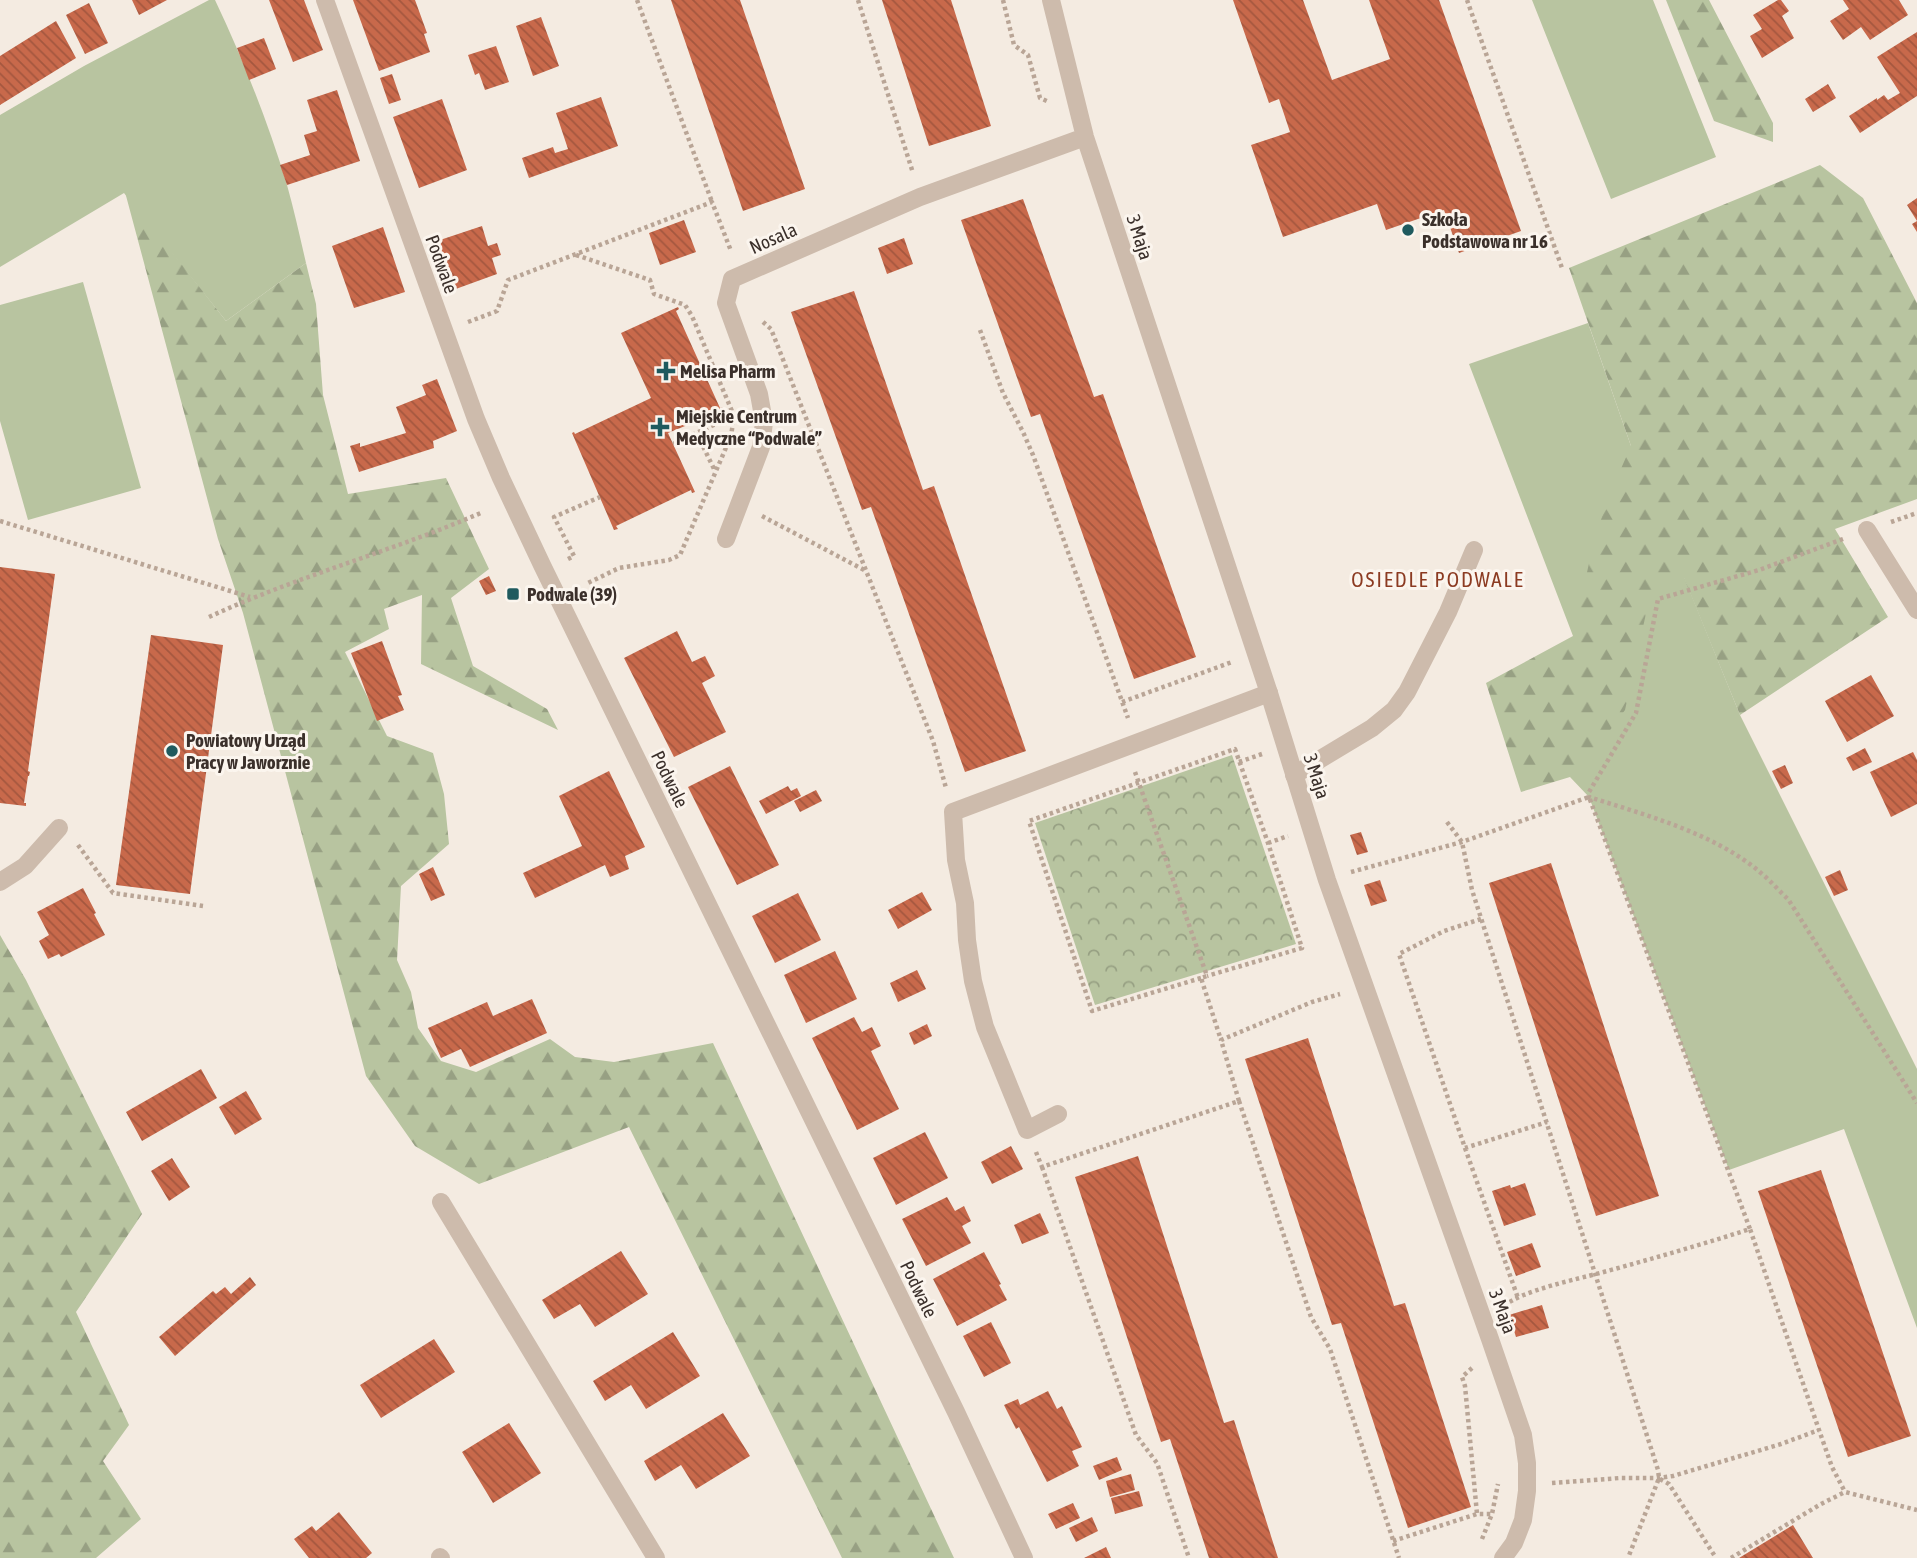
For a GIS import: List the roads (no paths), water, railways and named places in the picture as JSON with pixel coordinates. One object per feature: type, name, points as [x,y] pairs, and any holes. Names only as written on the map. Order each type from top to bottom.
[{"type":"street","name":"Podwale","points":[[325,0],[476,419],[501,478],[956,1412],[1024,1558]]},
{"type":"street","name":"3 Maja","points":[[1051,0],[1085,137],[1269,693],[1327,880],[1523,1435],[1527,1463],[1524,1520],[1514,1543],[1503,1558]]},
{"type":"street","name":"Nosala","points":[[726,539],[761,447],[764,422],[759,394],[726,303],[732,279],[920,197],[1085,137]]},
{"type":"street","points":[[1867,530],[1917,610]]},
{"type":"street","points":[[1294,775],[1372,728],[1394,710],[1407,692],[1448,612],[1474,550]]},
{"type":"street","points":[[1058,1114],[1027,1130],[985,1027],[973,981],[953,812],[1269,693]]},
{"type":"street","points":[[0,882],[25,866],[59,828]]},
{"type":"street","points":[[441,1202],[656,1558]]},
{"type":"place","name":"Szkoła Podstawowa nr 16","points":[[1408,230]]},
{"type":"place","name":"Melisa Pharm","points":[[666,371]]},
{"type":"place","name":"Miejskie Centrum Medyczne “Podwale”","points":[[660,427]]},
{"type":"place","name":"Podwale (39)","points":[[513,594]]},
{"type":"place","name":"Powiatowy Urząd Pracy w Jaworznie","points":[[172,751]]},
{"type":"district","name":"OSIEDLE PODWALE","points":[[1438,580]]}]
